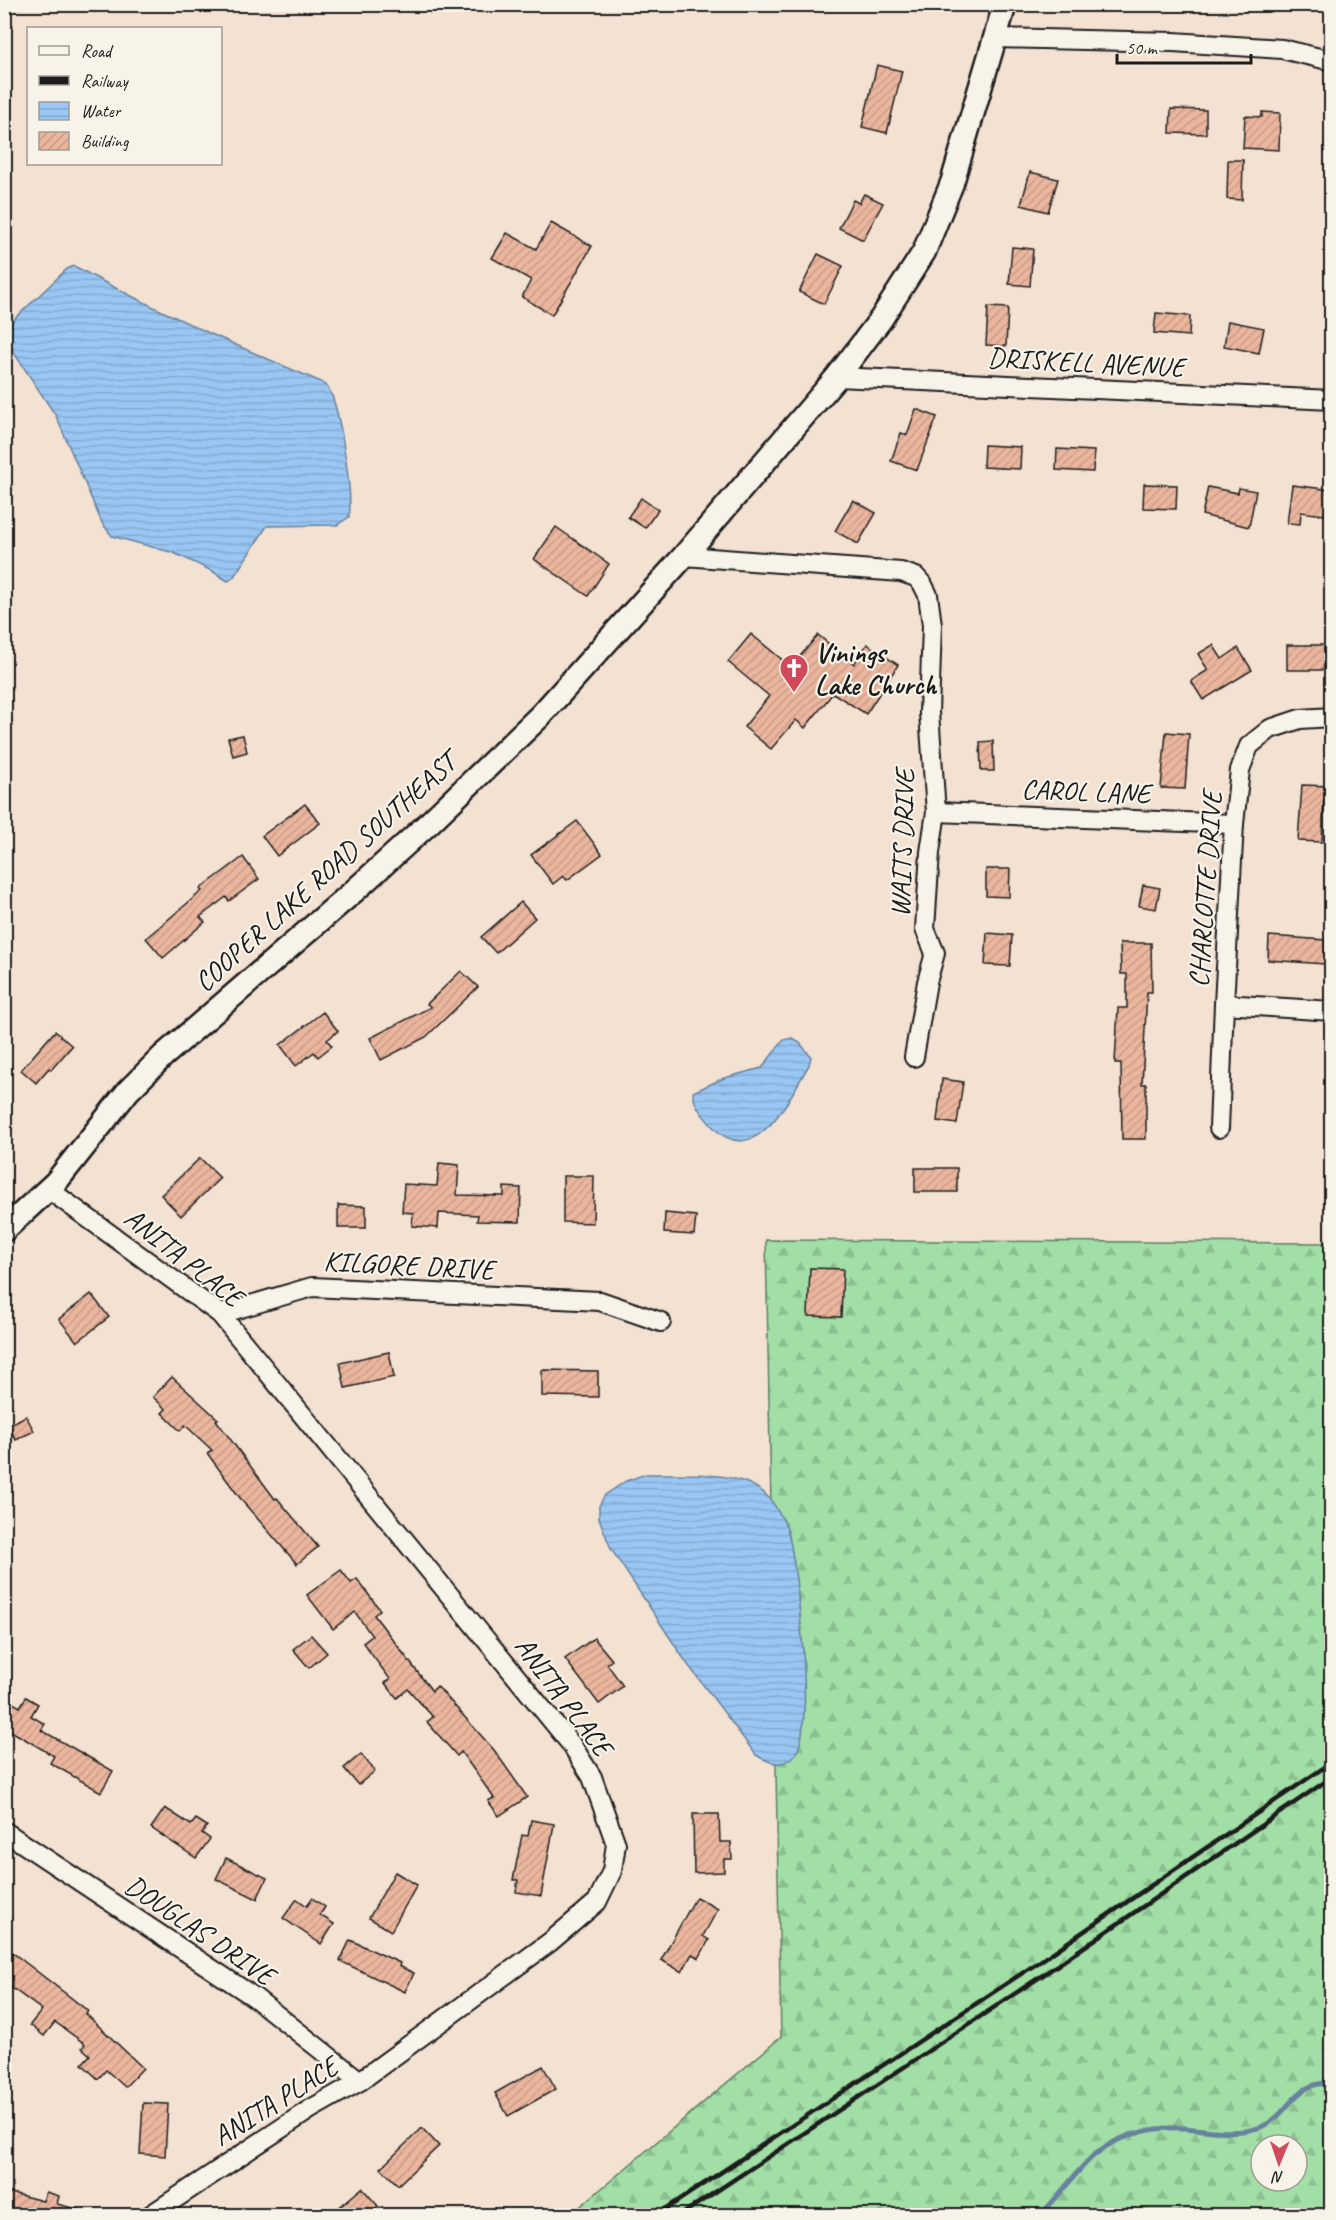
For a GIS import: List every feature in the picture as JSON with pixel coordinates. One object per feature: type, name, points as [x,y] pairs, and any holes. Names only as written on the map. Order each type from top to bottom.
[{"type":"street","name":"COOPER LAKE ROAD SOUTHEAST","points":[[4,1230],[56,1182],[128,1091],[163,1056],[313,928],[429,824],[540,716],[684,556],[837,377],[881,319],[924,252],[952,183],[1005,4]]},
{"type":"street","points":[[995,38],[1173,42],[1282,49],[1332,61]]},
{"type":"street","name":"DRISKELL AVENUE","points":[[837,377],[1332,400]]},
{"type":"street","name":"WAITS DRIVE","points":[[684,556],[757,563],[886,569],[916,577],[928,595],[931,609],[929,713],[936,812],[930,852],[925,929],[935,953],[927,981],[914,1057]]},
{"type":"street","name":"CHARLOTTE DRIVE","points":[[1219,1128],[1234,824],[1240,770],[1249,746],[1270,729],[1300,719],[1332,717]]},
{"type":"street","name":"CAROL LANE","points":[[936,812],[1234,824]]},
{"type":"street","points":[[1224,1004],[1332,1011]]},
{"type":"street","name":"ANITA PLACE","points":[[48,1189],[220,1314],[572,1744],[592,1777],[615,1844],[612,1871],[597,1902],[550,1942],[360,2081],[309,2110],[149,2216]]},
{"type":"street","name":"KILGORE DRIVE","points":[[220,1314],[312,1287],[600,1301],[661,1322]]},
{"type":"street","name":"DOUGLAS DRIVE","points":[[4,1831],[254,1997],[360,2081]]},
{"type":"green space","points":[[766,1240],[1331,1243],[1331,2205],[1312,2216],[569,2216],[781,2037]]},
{"type":"water","points":[[74,266],[165,313],[321,382],[328,388],[333,398],[341,431],[349,491],[349,517],[337,525],[267,526],[233,578],[228,581],[174,553],[112,536],[102,523],[56,416],[5,339],[5,328],[67,269]]},
{"type":"water","points":[[792,1038],[800,1043],[811,1057],[809,1065],[792,1094],[782,1110],[758,1135],[744,1141],[729,1139],[713,1127],[703,1115],[697,1106],[693,1092],[724,1078],[762,1068],[784,1040]]},
{"type":"water","points":[[646,1474],[710,1475],[743,1481],[768,1497],[785,1524],[792,1551],[800,1613],[804,1718],[800,1743],[793,1757],[784,1762],[774,1763],[756,1755],[686,1662],[611,1549],[599,1518],[599,1506],[605,1495],[626,1481]]},
{"type":"building","points":[[877,65],[902,71],[887,133],[862,127]]},
{"type":"building","points":[[1171,109],[1206,110],[1206,134],[1170,133]]},
{"type":"building","points":[[1262,112],[1280,113],[1279,150],[1243,148],[1245,116],[1262,117]]},
{"type":"building","points":[[1228,160],[1243,160],[1242,200],[1227,199]]},
{"type":"building","points":[[1030,172],[1058,179],[1048,212],[1021,205]]},
{"type":"building","points":[[864,194],[883,203],[863,240],[839,228],[853,200],[859,203]]},
{"type":"building","points":[[551,223],[592,246],[552,315],[522,297],[531,280],[492,258],[507,233],[536,249]]},
{"type":"building","points":[[1012,247],[1033,249],[1030,286],[1009,284]]},
{"type":"building","points":[[818,254],[843,266],[824,304],[799,292]]},
{"type":"building","points":[[988,307],[1008,308],[1006,346],[986,345]]},
{"type":"building","points":[[1156,313],[1190,316],[1189,336],[1154,333]]},
{"type":"building","points":[[1228,321],[1264,328],[1259,353],[1224,346]]},
{"type":"building","points":[[916,409],[937,417],[917,470],[891,461],[901,433],[907,435]]},
{"type":"building","points":[[984,445],[1021,447],[1020,469],[983,467]]},
{"type":"building","points":[[1057,449],[1094,451],[1093,472],[1056,470]]},
{"type":"building","points":[[1144,484],[1177,485],[1176,509],[1143,508]]},
{"type":"building","points":[[1292,485],[1332,490],[1332,516],[1301,512],[1300,524],[1287,523]]},
{"type":"building","points":[[1208,487],[1238,493],[1239,488],[1256,491],[1249,527],[1202,515]]},
{"type":"building","points":[[641,498],[658,510],[645,528],[628,517]]},
{"type":"building","points":[[853,500],[876,513],[858,544],[835,531]]},
{"type":"building","points":[[556,527],[609,564],[588,596],[534,559]]},
{"type":"building","name":"Vinings Lake Church","points":[[751,634],[791,667],[818,635],[854,664],[867,644],[898,665],[866,714],[833,693],[805,728],[796,720],[771,749],[744,727],[769,696],[728,662]]},
{"type":"building","points":[[1213,645],[1222,659],[1238,648],[1252,670],[1203,700],[1191,681],[1208,670],[1198,654]]},
{"type":"building","points":[[1287,645],[1332,645],[1332,670],[1287,670]]},
{"type":"building","points":[[1166,732],[1189,734],[1185,789],[1161,788]]},
{"type":"building","points":[[243,735],[247,752],[233,756],[228,738]]},
{"type":"building","points":[[993,741],[994,771],[981,771],[980,742]]},
{"type":"building","points":[[1302,785],[1331,786],[1330,800],[1324,800],[1322,842],[1298,841]]},
{"type":"building","points":[[305,804],[320,823],[277,856],[262,836]]},
{"type":"building","points":[[577,821],[602,854],[567,880],[563,876],[553,884],[531,855]]},
{"type":"building","points":[[243,857],[259,879],[229,901],[226,897],[200,917],[205,922],[163,958],[146,938],[202,891],[200,889]]},
{"type":"building","points":[[986,869],[1010,869],[1009,897],[986,896]]},
{"type":"building","points":[[1143,885],[1160,888],[1156,909],[1139,906]]},
{"type":"building","points":[[521,902],[535,918],[496,953],[481,937]]},
{"type":"building","points":[[987,933],[1012,935],[1010,966],[985,965]]},
{"type":"building","points":[[1269,936],[1326,940],[1325,964],[1268,960]]},
{"type":"building","points":[[1120,943],[1151,943],[1152,992],[1147,992],[1142,1084],[1146,1084],[1146,1139],[1122,1139],[1121,1063],[1115,1063],[1118,1008],[1127,1008],[1127,974],[1121,974]]},
{"type":"building","points":[[461,971],[478,987],[426,1037],[381,1060],[370,1038],[431,1007],[427,1004]]},
{"type":"building","points":[[323,1012],[338,1031],[327,1040],[332,1046],[318,1057],[314,1052],[296,1066],[280,1045]]},
{"type":"building","points":[[55,1031],[72,1046],[36,1083],[21,1070]]},
{"type":"building","points":[[942,1079],[963,1082],[957,1124],[937,1121]]},
{"type":"building","points":[[200,1158],[220,1178],[181,1216],[161,1195]]},
{"type":"building","points":[[439,1163],[459,1165],[457,1195],[504,1196],[504,1187],[521,1188],[520,1222],[477,1221],[478,1215],[439,1213],[438,1228],[412,1226],[413,1213],[402,1212],[404,1184],[437,1186]]},
{"type":"building","points":[[915,1168],[957,1168],[957,1192],[915,1192]]},
{"type":"building","points":[[563,1176],[594,1176],[593,1223],[563,1222]]},
{"type":"building","points":[[338,1205],[366,1206],[366,1228],[338,1228]]},
{"type":"building","points":[[665,1213],[696,1216],[694,1235],[664,1233]]},
{"type":"building","points":[[810,1268],[843,1269],[841,1317],[808,1316]]},
{"type":"building","points":[[91,1294],[109,1317],[77,1342],[59,1319]]},
{"type":"building","points":[[389,1352],[394,1377],[345,1388],[340,1363]]},
{"type":"building","points":[[542,1370],[598,1371],[598,1397],[542,1396]]},
{"type":"building","points":[[172,1377],[218,1419],[216,1420],[275,1499],[277,1498],[318,1547],[297,1564],[243,1502],[207,1453],[212,1450],[185,1425],[180,1431],[162,1413],[166,1409],[153,1397]]},
{"type":"building","points":[[26,1416],[34,1431],[16,1440],[8,1425]]},
{"type":"building","points":[[341,1570],[351,1583],[357,1579],[380,1610],[374,1615],[432,1691],[437,1686],[494,1750],[527,1797],[499,1816],[488,1801],[494,1798],[461,1752],[457,1756],[427,1722],[433,1717],[408,1689],[397,1698],[385,1683],[390,1679],[363,1643],[372,1636],[355,1612],[333,1629],[307,1595]]},
{"type":"building","points":[[311,1635],[327,1653],[309,1668],[293,1649]]},
{"type":"building","points":[[594,1638],[612,1660],[607,1664],[623,1686],[599,1704],[565,1659]]},
{"type":"building","points":[[26,1697],[38,1704],[31,1716],[45,1724],[41,1730],[113,1771],[101,1792],[50,1763],[54,1756],[4,1727],[4,1698],[20,1707]]},
{"type":"building","points":[[361,1754],[375,1771],[358,1785],[344,1768]]},
{"type":"building","points":[[165,1808],[191,1825],[196,1819],[207,1826],[202,1833],[210,1839],[196,1858],[151,1828]]},
{"type":"building","points":[[693,1814],[719,1814],[720,1842],[731,1842],[732,1859],[724,1859],[724,1872],[694,1873]]},
{"type":"building","points":[[531,1820],[554,1824],[541,1896],[516,1892],[518,1880],[513,1880],[522,1835],[528,1836]]},
{"type":"building","points":[[226,1858],[267,1878],[257,1899],[216,1879]]},
{"type":"building","points":[[395,1872],[417,1885],[391,1931],[369,1918]]},
{"type":"building","points":[[696,1897],[718,1909],[703,1936],[709,1940],[699,1958],[692,1954],[682,1972],[661,1960]]},
{"type":"building","points":[[312,1898],[325,1907],[320,1915],[334,1924],[321,1944],[283,1918],[297,1899],[307,1906]]},
{"type":"building","points":[[350,1940],[400,1963],[399,1966],[414,1973],[405,1992],[340,1961]]},
{"type":"building","points":[[4,1946],[88,2011],[86,2014],[143,2068],[125,2087],[106,2070],[98,2079],[82,2064],[90,2055],[82,2048],[85,2044],[55,2022],[44,2036],[30,2025],[42,2010],[4,1982]]},
{"type":"building","points":[[543,2066],[556,2089],[508,2116],[495,2093]]},
{"type":"building","points":[[143,2103],[168,2104],[165,2156],[140,2154]]},
{"type":"building","points":[[422,2128],[439,2146],[398,2185],[381,2168]]},
{"type":"building","points":[[362,2188],[378,2206],[368,2216],[329,2216]]},
{"type":"building","points":[[4,2191],[43,2201],[46,2192],[59,2196],[57,2204],[81,2210],[81,2216],[4,2216]]},
{"type":"waterway","points":[[1039,2216],[1079,2170],[1095,2155],[1118,2140],[1157,2129],[1184,2128],[1223,2132],[1251,2130],[1271,2122],[1309,2087],[1332,2084]]},
{"type":"railway","points":[[655,2216],[1036,1964],[1332,1762]]},
{"type":"railway","points":[[679,2216],[1043,1975],[1332,1777]]},
{"type":"place","name":"Vinings Lake Church","points":[[794,694]]}]
